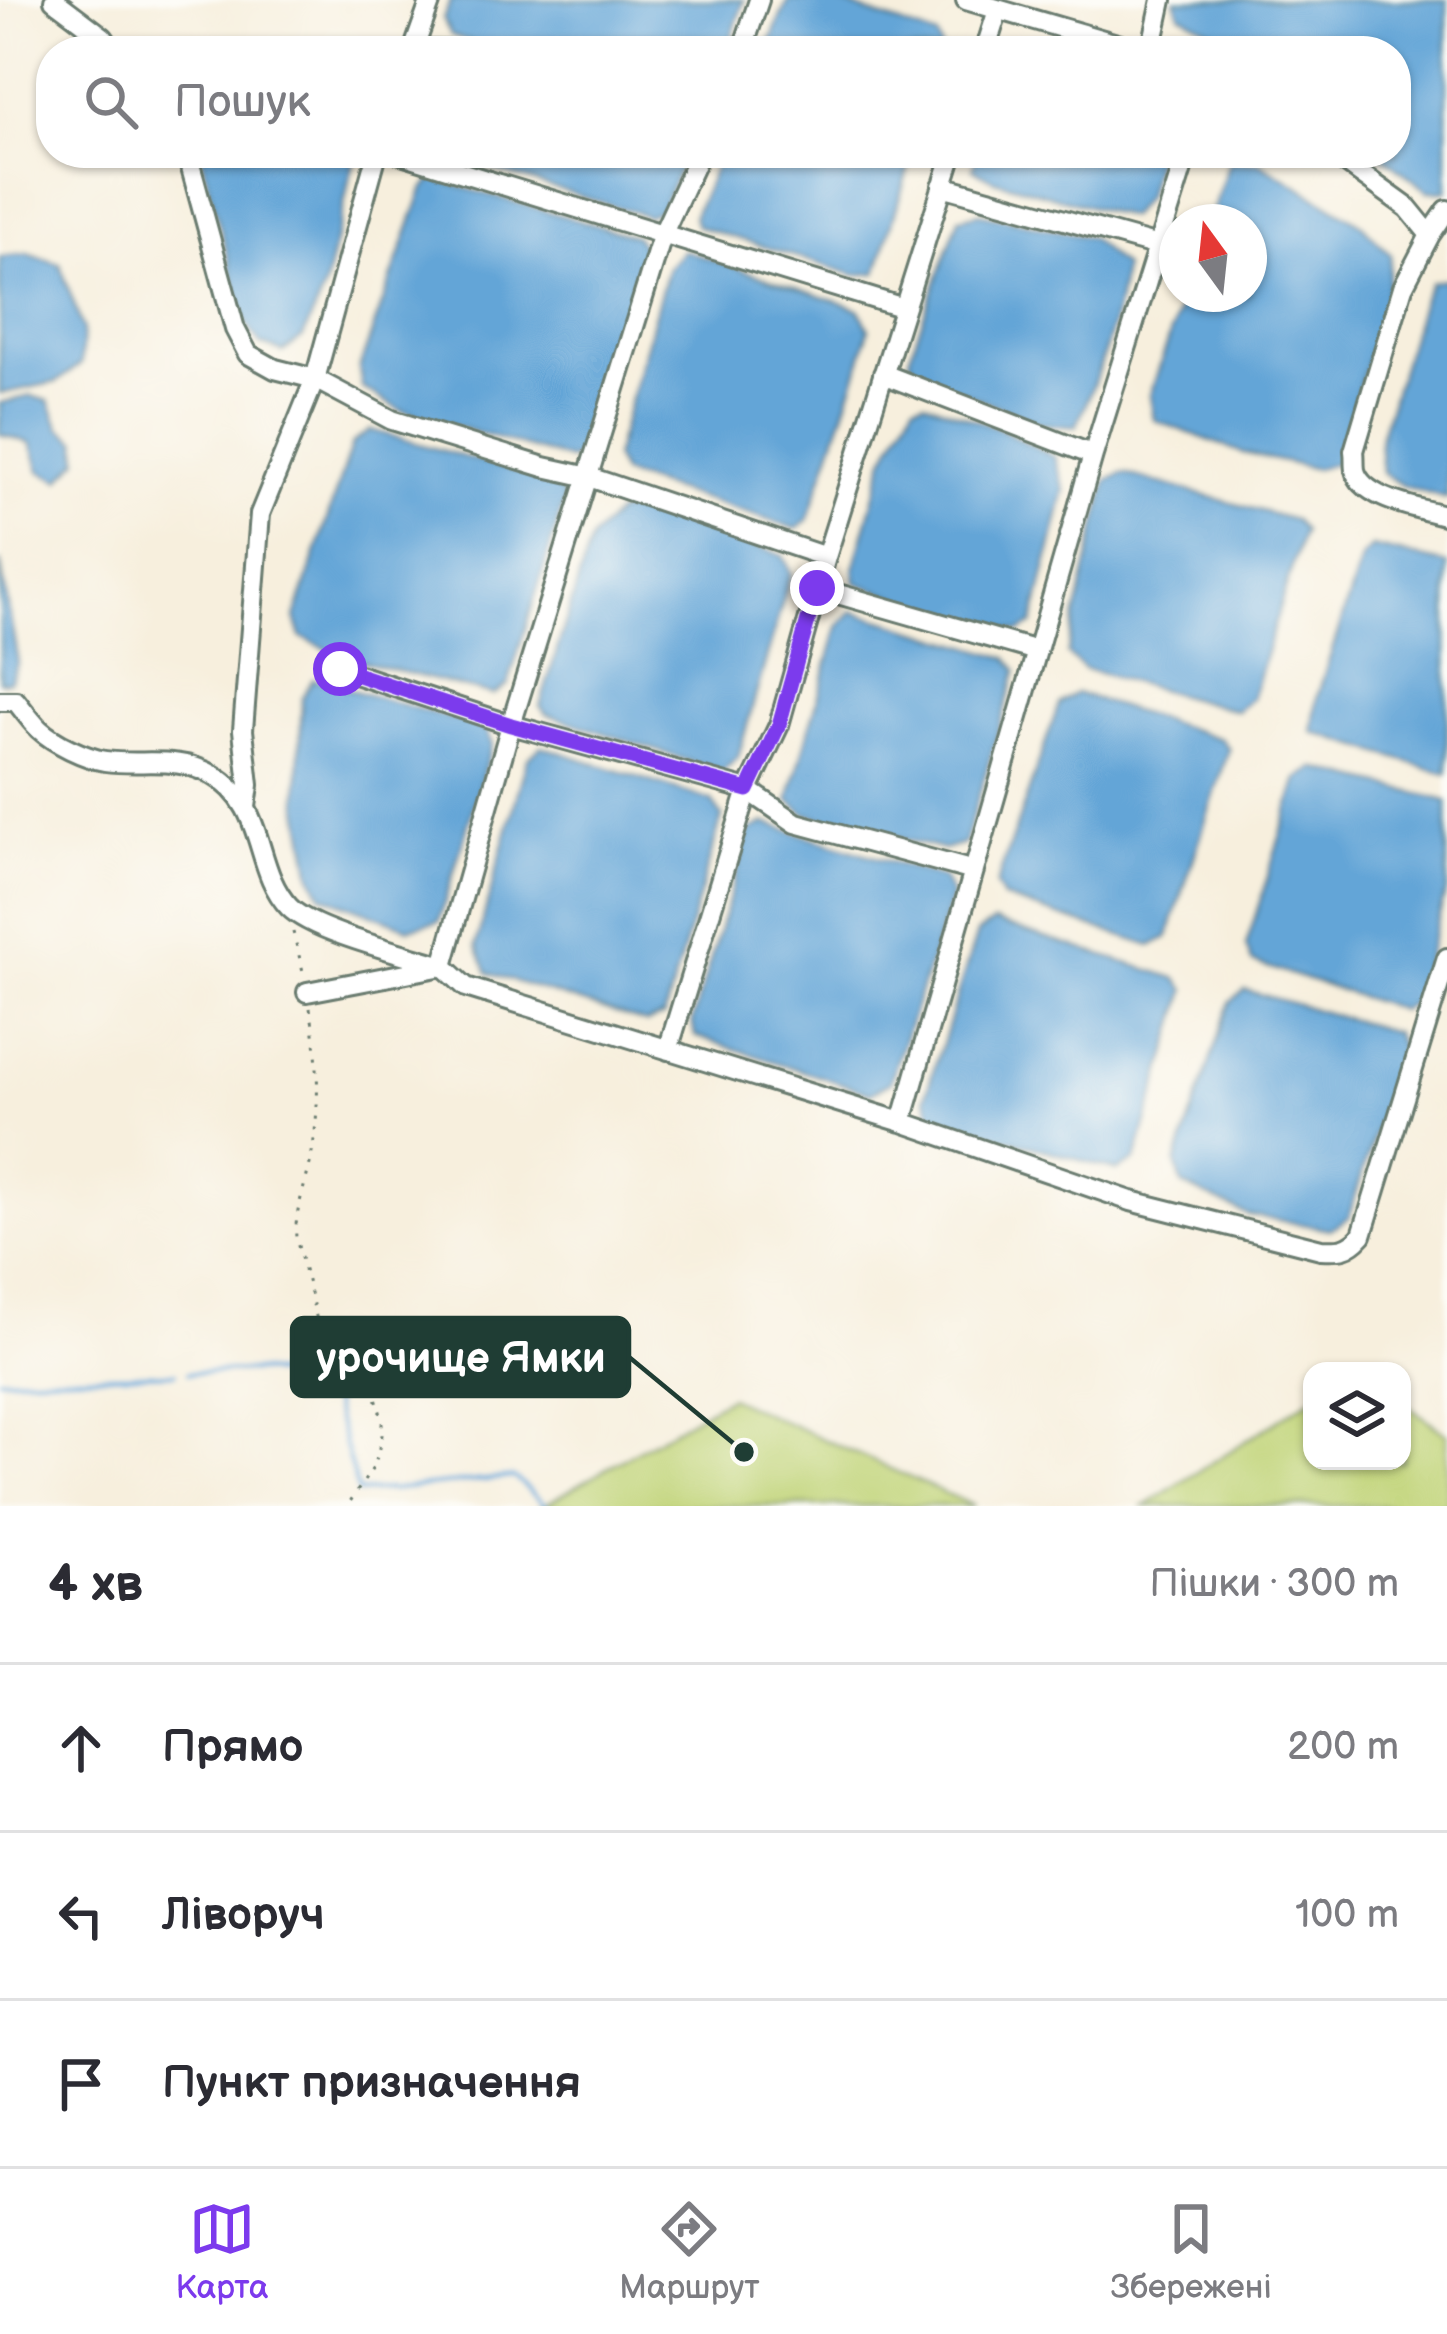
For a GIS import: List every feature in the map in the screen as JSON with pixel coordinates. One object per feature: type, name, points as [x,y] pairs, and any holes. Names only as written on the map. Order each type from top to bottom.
[{"type":"lane","points":[[54,0],[100,36]]},
{"type":"lane","points":[[418,36],[431,0]]},
{"type":"lane","points":[[747,36],[759,0]]},
{"type":"lane","points":[[966,0],[1089,36]]},
{"type":"lane","points":[[1154,36],[1162,0]]},
{"type":"lane","points":[[990,36],[998,10]]},
{"type":"lane","points":[[191,168],[235,329],[248,353],[274,369],[315,379],[392,420],[589,477],[826,557]]},
{"type":"lane","points":[[246,806],[243,730],[260,514],[315,379],[373,168]]},
{"type":"lane","points":[[444,168],[904,308]]},
{"type":"lane","points":[[442,966],[663,233],[693,168]]},
{"type":"lane","points":[[668,1050],[748,790],[779,725],[826,557],[948,168]]},
{"type":"lane","points":[[902,1122],[1093,455],[1182,168]]},
{"type":"lane","points":[[1353,168],[1408,208],[1430,235]]},
{"type":"lane","points":[[942,186],[1158,246]]},
{"type":"lane","points":[[1446,216],[1402,286],[1354,451],[1361,484],[1374,494],[1447,516]]},
{"type":"lane","points":[[883,374],[1093,455]]},
{"type":"lane","points":[[817,588],[1036,651]]},
{"type":"lane","points":[[340,669],[511,725],[748,790],[796,823],[974,871]]},
{"type":"lane","points":[[0,701],[16,701],[42,732],[100,760],[168,761],[195,766],[221,781],[246,806],[278,890],[295,912],[320,927],[442,966],[466,987],[902,1122],[1132,1201],[1321,1249],[1342,1250],[1362,1235],[1447,958]]},
{"type":"lane","points":[[308,992],[442,966]]},
{"type":"path","points":[[293,931],[316,1042],[316,1122],[296,1238],[320,1332],[330,1348],[371,1381],[383,1427],[375,1465],[347,1506]]},
{"type":"green space","points":[[729,1397],[974,1506],[542,1506]]},
{"type":"green space","points":[[1303,1404],[1303,1470],[1411,1470],[1411,1408],[1447,1434],[1447,1506],[1145,1506]]},
{"type":"water","points":[[451,0],[744,0],[732,36],[454,36],[443,19]]},
{"type":"water","points":[[788,0],[833,0],[934,36],[772,36]]},
{"type":"water","points":[[1175,0],[1447,0],[1447,191],[1428,191],[1398,168],[1411,168],[1411,36],[1223,36],[1180,14]]},
{"type":"water","points":[[204,168],[352,168],[324,289],[303,337],[283,352],[260,344],[245,322]]},
{"type":"water","points":[[487,168],[679,168],[661,209],[647,216]]},
{"type":"water","points":[[714,168],[908,168],[877,273],[855,275],[697,226],[693,217]]},
{"type":"water","points":[[1153,168],[1146,196],[1128,217],[995,180],[973,169]]},
{"type":"water","points":[[1227,168],[1269,168],[1361,224],[1391,255],[1386,296],[1337,463],[1315,469],[1243,453],[1154,420],[1150,395],[1178,312],[1267,312],[1267,204],[1215,204]]},
{"type":"water","points":[[433,179],[635,236],[646,250],[588,447],[570,460],[400,410],[362,388],[359,369],[423,190]]},
{"type":"water","points":[[980,213],[1090,238],[1123,267],[1106,348],[1076,427],[1041,424],[919,374],[909,357],[959,218]]},
{"type":"water","points":[[683,250],[859,309],[869,329],[808,520],[797,529],[622,474],[614,457],[668,267]]},
{"type":"water","points":[[28,254],[60,264],[83,330],[81,364],[57,382],[0,394],[0,257]]},
{"type":"water","points":[[1445,279],[1447,499],[1404,486],[1382,473],[1379,441],[1422,300],[1431,282]]},
{"type":"water","points":[[31,396],[49,401],[60,428],[78,441],[79,460],[60,480],[40,471],[31,443],[0,434],[0,403]]},
{"type":"water","points":[[924,401],[996,427],[1055,457],[1065,490],[1033,624],[1020,632],[856,583],[854,569],[885,458],[914,404]]},
{"type":"water","points":[[371,430],[555,483],[565,499],[508,685],[493,695],[344,657],[301,637],[295,618],[352,443]]},
{"type":"water","points":[[1123,473],[1294,520],[1303,531],[1252,698],[1237,711],[1084,669],[1067,654],[1107,481]]},
{"type":"water","points":[[640,510],[783,555],[791,573],[738,757],[722,772],[546,714],[540,706],[591,539],[618,512]]},
{"type":"water","points":[[1372,547],[1447,564],[1447,774],[1312,732],[1317,697],[1362,557]]},
{"type":"water","points":[[0,561],[18,662],[9,681],[0,682]]},
{"type":"water","points":[[852,611],[1008,658],[1017,670],[964,844],[944,850],[806,814],[789,800],[838,627]]},
{"type":"water","points":[[313,679],[485,728],[492,744],[439,921],[409,928],[322,895],[312,876],[298,798],[302,698]]},
{"type":"water","points":[[1076,693],[1221,739],[1229,749],[1168,937],[1151,946],[1003,898],[996,885],[1059,704]]},
{"type":"water","points":[[541,746],[712,801],[722,817],[664,1016],[646,1023],[488,973],[476,945],[527,759]]},
{"type":"water","points":[[1315,768],[1447,801],[1447,887],[1416,1000],[1401,1010],[1252,962],[1246,946],[1298,779]]},
{"type":"water","points":[[765,823],[943,878],[952,896],[890,1082],[871,1093],[695,1036],[692,1021],[749,831]]},
{"type":"water","points":[[994,922],[1176,978],[1186,990],[1136,1160],[1117,1171],[933,1117],[925,1097],[977,933]]},
{"type":"water","points":[[1245,990],[1394,1032],[1401,1047],[1349,1217],[1330,1229],[1248,1215],[1182,1185],[1176,1163],[1230,1002]]},
{"type":"waterway","points":[[188,1373],[255,1371],[327,1382],[358,1493],[514,1477],[547,1506]]},
{"type":"waterway","points":[[0,1378],[176,1373]]},
{"type":"place","name":"урочище Ямки","points":[[744,1452]]},
{"type":"route","points":[[340,669],[511,725],[748,790],[779,725],[817,588]]}]
